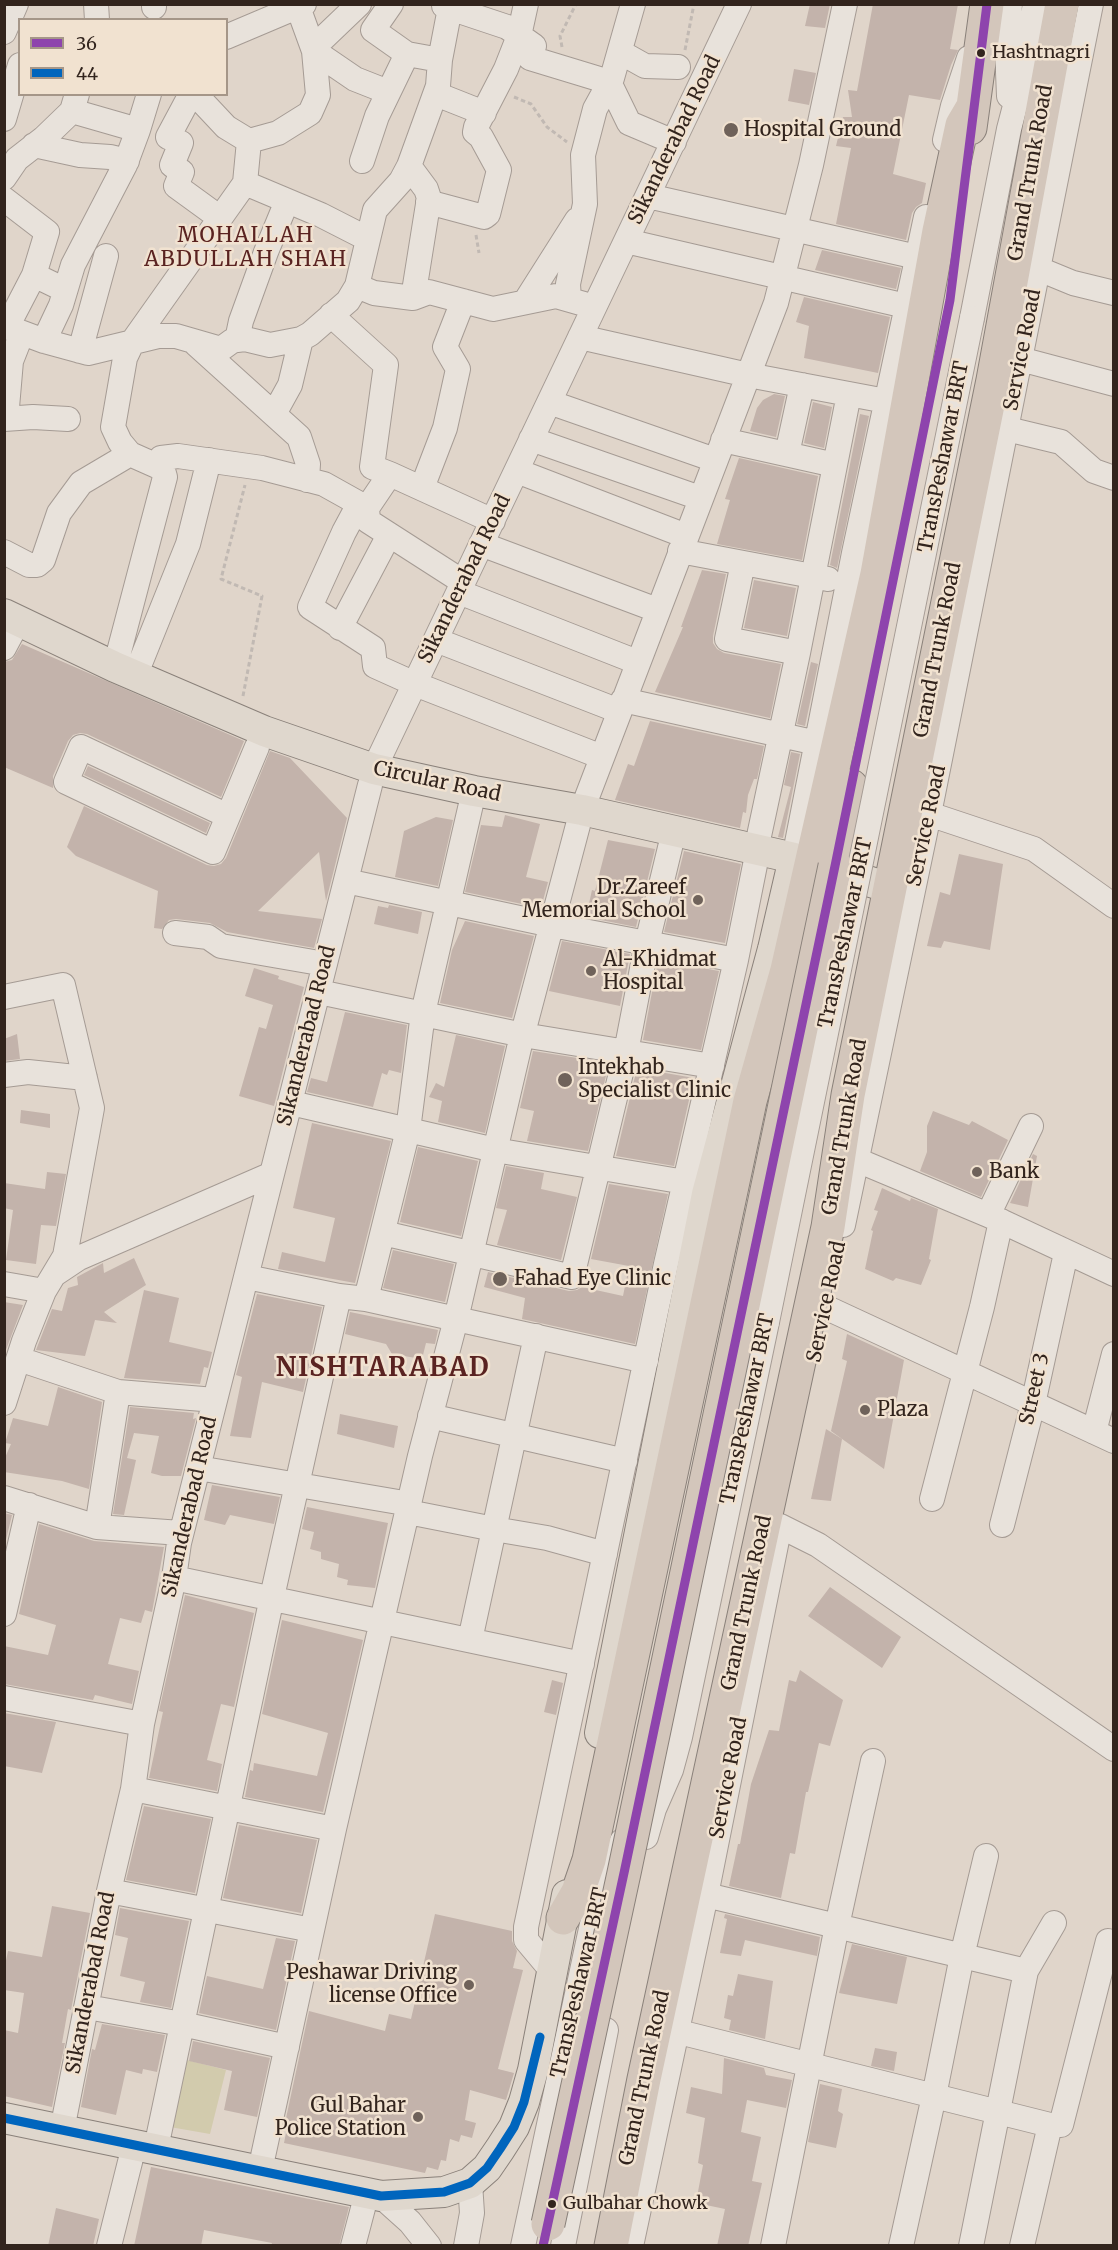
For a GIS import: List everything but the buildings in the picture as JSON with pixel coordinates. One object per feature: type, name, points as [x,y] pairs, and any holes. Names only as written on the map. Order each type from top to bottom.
[{"type":"highway","points":[[543,2246],[624,1873],[842,831],[950,300],[987,4]]},
{"type":"highway","name":"Grand Trunk Road","points":[[611,2246],[644,2079],[825,1239],[849,1095],[993,380],[1062,4]]},
{"type":"highway","points":[[563,1918],[578,1892],[589,1860],[756,1079],[787,970],[802,861],[877,574],[944,210],[962,125],[972,115]]},
{"type":"highway","points":[[771,1027],[780,1044],[806,1053],[822,1055],[837,1052],[862,1031]]},
{"type":"highway","points":[[756,1079],[769,1067],[801,1065],[833,1082],[849,1095]]},
{"type":"main road","name":"Circular Road","points":[[6,630],[125,672],[372,777],[474,791],[582,810],[802,861],[890,888]]},
{"type":"main road","points":[[6,630],[257,747],[372,777]]},
{"type":"main road","points":[[4,2118],[374,2195],[444,2192],[470,2183],[487,2168],[514,2127],[533,2070],[707,1194],[770,961],[802,861]]},
{"type":"street","points":[[16,4],[4,34],[18,42]]},
{"type":"street","points":[[314,49],[359,4]]},
{"type":"street","points":[[391,4],[373,30],[407,54],[440,60]]},
{"type":"street","points":[[428,202],[484,217],[489,214],[499,170],[481,137],[475,132],[519,36],[526,4]]},
{"type":"street","points":[[633,4],[612,87],[629,123],[674,142]]},
{"type":"street","name":"Sikanderabad Road","points":[[62,2130],[109,1891],[133,1789],[142,1724],[174,1578],[181,1533],[372,777],[739,4]]},
{"type":"street","points":[[260,2170],[334,1829],[430,1416],[456,1319],[523,1035],[582,810],[776,303],[811,165],[845,4]]},
{"type":"street","points":[[802,861],[817,743],[906,306],[953,106],[987,4]]},
{"type":"street","name":"TransPeshawar BRT","points":[[1009,129],[1007,48],[1010,4]]},
{"type":"street","name":"TransPeshawar BRT","points":[[563,2246],[645,1838],[654,1809],[671,1770],[680,1737],[767,1322],[1009,129],[1021,83],[1035,4]]},
{"type":"street","name":"Service Road","points":[[631,2246],[675,2031],[706,1895],[825,1307],[929,814],[1091,4]]},
{"type":"street","points":[[197,96],[226,127],[249,141],[278,133],[310,114],[318,94],[314,49],[294,7],[228,36]]},
{"type":"street","points":[[19,332],[88,353],[158,336],[176,336],[221,349],[237,340],[245,339],[270,345],[300,339],[348,301],[357,286],[375,210],[401,181],[409,166],[436,94],[447,7],[507,27],[534,46],[530,58],[612,87]]},
{"type":"street","points":[[314,49],[355,79],[388,92]]},
{"type":"street","points":[[620,52],[643,65],[678,67]]},
{"type":"street","points":[[362,161],[377,116],[407,54]]},
{"type":"street","points":[[569,299],[568,284],[585,207],[583,155],[595,109],[612,87],[643,65]]},
{"type":"street","points":[[4,119],[18,73]]},
{"type":"street","points":[[436,94],[484,113]]},
{"type":"street","points":[[19,332],[65,290],[73,265],[127,161],[147,96]]},
{"type":"street","points":[[190,96],[168,137],[181,144],[172,165],[182,172],[176,186],[220,218]]},
{"type":"street","points":[[4,178],[17,159],[34,145],[74,103],[138,130]]},
{"type":"street","points":[[125,672],[165,477],[163,470],[157,466],[130,454],[120,442],[113,426],[125,358],[133,341],[245,183],[249,141]]},
{"type":"street","points":[[34,145],[80,155],[111,157],[127,161]]},
{"type":"street","points":[[409,166],[426,189],[428,202],[413,298]]},
{"type":"street","points":[[245,183],[368,239]]},
{"type":"street","points":[[648,196],[917,257]]},
{"type":"street","points":[[4,199],[47,232],[11,361],[5,419],[33,417],[68,419]]},
{"type":"street","points":[[237,340],[266,252],[287,201]]},
{"type":"street","points":[[525,302],[585,207]]},
{"type":"street","points":[[627,241],[906,306]]},
{"type":"street","points":[[80,351],[106,256]]},
{"type":"street","points":[[1039,269],[1073,283],[1113,293]]},
{"type":"street","points":[[34,275],[65,290]]},
{"type":"street","points":[[357,286],[374,293],[413,298],[429,292],[493,309],[556,296],[594,307]]},
{"type":"street","points":[[422,488],[445,428],[458,369],[445,347],[463,301]]},
{"type":"street","points":[[331,315],[386,365],[372,467],[493,521]]},
{"type":"street","points":[[580,337],[748,375],[886,401]]},
{"type":"street","points":[[274,414],[290,385],[300,339]]},
{"type":"street","points":[[195,342],[299,437],[308,464],[307,480]]},
{"type":"street","points":[[1020,359],[1113,384]]},
{"type":"street","points":[[787,454],[802,385]]},
{"type":"street","points":[[552,1971],[526,1940],[526,1927],[646,1361],[736,960],[756,850],[782,735],[849,394]]},
{"type":"street","points":[[549,402],[719,450],[787,454],[836,465]]},
{"type":"street","points":[[1007,429],[1061,442],[1104,475],[1113,492]]},
{"type":"street","points":[[531,440],[700,498]]},
{"type":"street","points":[[4,552],[29,565],[37,565],[43,560],[59,513],[81,483],[130,454]]},
{"type":"street","points":[[157,466],[161,458],[178,456],[249,466],[324,484],[363,506],[368,521],[461,587],[637,662]]},
{"type":"street","points":[[125,672],[188,544],[209,460]]},
{"type":"street","points":[[517,471],[683,543],[743,563],[848,583]]},
{"type":"street","points":[[390,474],[344,532],[310,607],[373,648],[375,666],[415,684],[602,757]]},
{"type":"street","points":[[340,628],[389,535]]},
{"type":"street","points":[[481,544],[657,610]]},
{"type":"street","points":[[743,563],[727,639],[798,653]]},
{"type":"street","points":[[436,640],[621,706],[817,743]]},
{"type":"street","points":[[228,816],[81,747],[66,782],[213,852],[257,747]]},
{"type":"street","points":[[366,1299],[408,1130],[423,1013],[474,791]]},
{"type":"street","points":[[929,814],[1034,849],[1113,906]]},
{"type":"street","points":[[383,1233],[572,1277],[626,1052],[647,943],[674,831]]},
{"type":"street","points":[[346,881],[552,926],[736,960]]},
{"type":"street","points":[[175,933],[208,937],[221,946],[325,964]]},
{"type":"street","points":[[4,998],[63,985],[92,1108],[65,1256],[49,1282],[13,1363],[4,1402]]},
{"type":"street","points":[[319,992],[523,1035],[712,1066]]},
{"type":"street","points":[[4,1075],[28,1072],[85,1078]]},
{"type":"street","points":[[291,1103],[495,1150],[685,1182]]},
{"type":"street","points":[[932,1499],[966,1373],[995,1218],[1031,1126]]},
{"type":"street","points":[[857,1160],[995,1218],[1113,1274]]},
{"type":"street","points":[[4,1284],[49,1282],[79,1258],[272,1174]]},
{"type":"street","name":"Street 3","points":[[1002,1525],[1033,1404],[1066,1253]]},
{"type":"street","points":[[247,1277],[339,1296],[366,1299],[646,1361]]},
{"type":"street","points":[[109,2246],[145,2147],[182,2024],[272,1597],[339,1296]]},
{"type":"street","points":[[825,1307],[1104,1437],[1113,1354]]},
{"type":"street","points":[[470,1640],[536,1336]]},
{"type":"street","points":[[13,1363],[118,1392],[215,1400]]},
{"type":"street","points":[[97,1527],[118,1392]]},
{"type":"street","points":[[430,1416],[625,1461]]},
{"type":"street","points":[[198,1468],[409,1508],[494,1529],[548,1538],[605,1554]]},
{"type":"street","points":[[4,1498],[97,1527],[181,1533]]},
{"type":"street","points":[[4,1614],[28,1505]]},
{"type":"street","points":[[780,1526],[818,1545],[1113,1749]]},
{"type":"street","points":[[174,1578],[582,1664]]},
{"type":"street","points":[[4,1698],[142,1724]]},
{"type":"street","name":"TransPeshawar BRT","points":[[523,2246],[601,1889],[613,1856],[648,1806],[680,1737]]},
{"type":"street","points":[[773,2246],[808,2065],[873,1761]]},
{"type":"street","points":[[133,1789],[334,1829]]},
{"type":"street","points":[[901,2246],[962,1956],[986,1856]]},
{"type":"street","points":[[109,1891],[312,1930]]},
{"type":"street","points":[[706,1895],[1026,1971]]},
{"type":"street","points":[[971,2246],[1026,1971],[1054,1923]]},
{"type":"street","points":[[675,2031],[1050,2125],[1061,2125],[1108,1941]]},
{"type":"street","points":[[87,2007],[182,2024],[287,2047]]},
{"type":"street","points":[[1022,2246],[1050,2125]]},
{"type":"street","points":[[466,2246],[472,2213],[470,2183]]},
{"type":"street","points":[[353,2246],[374,2195],[410,2222],[429,2246]]},
{"type":"path","points":[[565,69],[560,36],[576,4]]},
{"type":"path","points":[[495,89],[531,104],[547,127],[583,155]]},
{"type":"path","points":[[238,720],[262,596],[221,579],[249,466]]},
{"type":"shaded area","points":[[187,2060],[226,2070],[210,2134],[170,2127]]},
{"type":"transit line","name":"36","points":[[543,2246],[624,1873],[835,866],[950,300],[987,4]]},
{"type":"transit line","name":"44","points":[[4,2118],[381,2196],[444,2192],[470,2183],[487,2168],[514,2127],[524,2102],[540,2037]]},
{"type":"place","name":"Hashtnagri","points":[[981,53]]},
{"type":"place","name":"Hospital Ground","points":[[731,130]]},
{"type":"place","name":"Dr.Zareef Memorial School","points":[[698,900]]},
{"type":"place","name":"Al-Khidmat Hospital","points":[[591,971]]},
{"type":"place","name":"Intekhab Specialist Clinic","points":[[565,1080]]},
{"type":"place","name":"Bank","points":[[977,1172]]},
{"type":"place","name":"Fahad Eye Clinic","points":[[500,1279]]},
{"type":"place","name":"Plaza","points":[[865,1410]]},
{"type":"place","name":"Peshawar Driving license Office","points":[[469,1985]]},
{"type":"place","name":"Gul Bahar Police Station","points":[[418,2117]]},
{"type":"place","name":"Gulbahar Chowk","points":[[552,2204]]},
{"type":"district","name":"MOHALLAH ABDULLAH SHAH","points":[[246,248]]},
{"type":"district","name":"NISHTARABAD","points":[[383,1369]]}]
